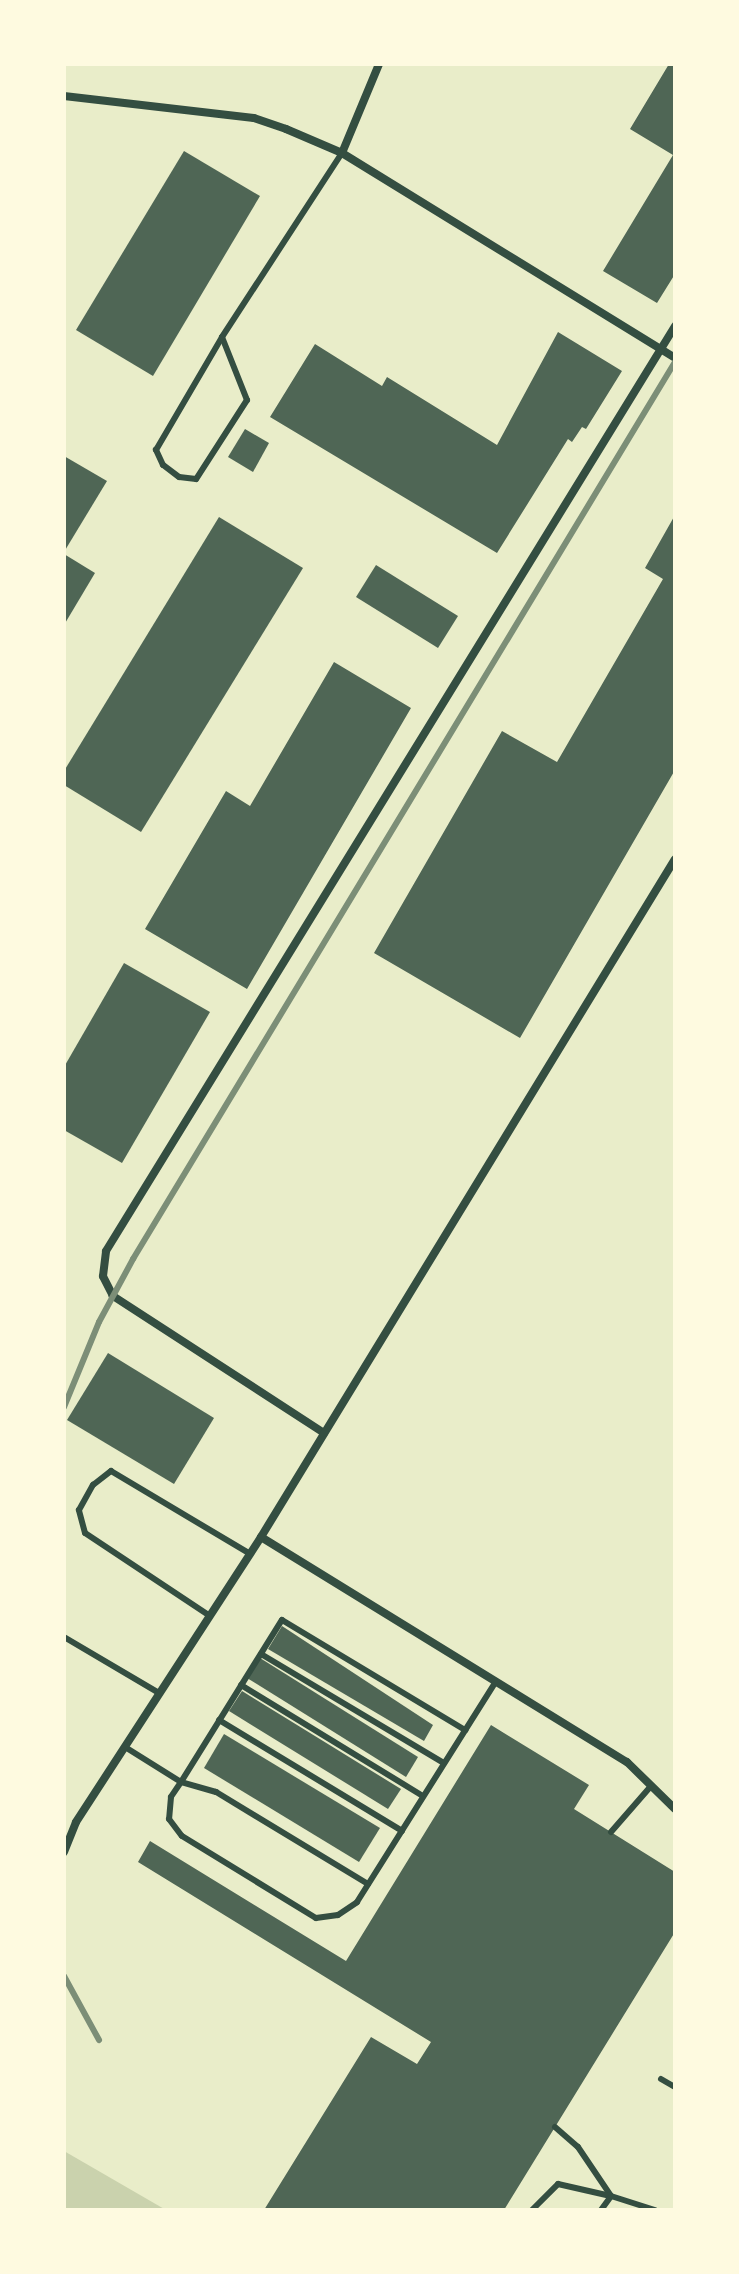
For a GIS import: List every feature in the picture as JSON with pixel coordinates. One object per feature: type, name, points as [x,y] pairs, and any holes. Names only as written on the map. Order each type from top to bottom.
[{"type":"street","points":[[342,153],[379,64]]},
{"type":"street","points":[[64,96],[254,118],[342,153],[675,358]]},
{"type":"street","points":[[324,1433],[113,1296],[103,1276],[106,1251],[675,326]]},
{"type":"street","points":[[64,1852],[76,1822],[261,1537],[675,859]]},
{"type":"street","points":[[261,1537],[627,1762],[675,1809]]},
{"type":"lane","points":[[222,337],[247,400],[196,479],[179,477],[163,465],[156,450],[222,337],[342,153]]},
{"type":"lane","points":[[210,1616],[85,1533],[79,1510],[93,1485],[111,1471],[250,1554]]},
{"type":"lane","points":[[465,1730],[282,1620],[171,1797],[169,1819],[182,1836],[316,1918],[338,1915],[357,1902],[496,1681]]},
{"type":"lane","points":[[64,1637],[159,1693]]},
{"type":"lane","points":[[261,1654],[444,1763]]},
{"type":"lane","points":[[241,1685],[423,1796]]},
{"type":"lane","points":[[219,1720],[402,1831]]},
{"type":"lane","points":[[125,1747],[181,1782],[216,1792],[368,1884]]},
{"type":"lane","points":[[611,1832],[651,1786]]},
{"type":"lane","points":[[661,2079],[675,2087]]},
{"type":"lane","points":[[555,2127],[578,2147],[611,2196]]},
{"type":"lane","points":[[532,2210],[558,2184],[655,2210]]},
{"type":"lane","points":[[601,2210],[611,2196]]},
{"type":"green space","points":[[64,2151],[166,2210],[64,2210]]},
{"type":"building","points":[[669,64],[675,64],[675,274],[657,303],[603,271],[673,155],[630,129]]},
{"type":"building","points":[[184,151],[260,196],[153,376],[76,330]]},
{"type":"building","points":[[558,332],[622,371],[586,429],[582,427],[572,442],[568,439],[497,553],[270,417],[315,344],[382,386],[387,377],[497,445]]},
{"type":"building","points":[[245,429],[269,443],[253,472],[228,457]]},
{"type":"building","points":[[64,456],[107,481],[64,552]]},
{"type":"building","points":[[675,515],[675,770],[520,1038],[374,953],[502,731],[557,762],[663,579],[645,568]]},
{"type":"building","points":[[219,517],[303,568],[141,832],[64,785],[64,771]]},
{"type":"building","points":[[64,554],[95,573],[64,625]]},
{"type":"building","points":[[376,565],[458,616],[438,648],[356,597]]},
{"type":"building","points":[[334,662],[411,708],[247,989],[145,929],[226,791],[250,806]]},
{"type":"building","points":[[124,963],[210,1012],[122,1163],[64,1130],[64,1067]]},
{"type":"building","points":[[108,1353],[214,1418],[174,1484],[67,1420]]},
{"type":"building","points":[[282,1626],[433,1725],[424,1741],[268,1649]]},
{"type":"building","points":[[260,1658],[418,1757],[406,1777],[247,1678]]},
{"type":"building","points":[[242,1691],[401,1789],[388,1809],[229,1711]]},
{"type":"building","points":[[491,1725],[589,1785],[574,1809],[675,1872],[675,1932],[504,2210],[264,2210],[371,2037],[417,2064],[431,2042],[138,1862],[150,1841],[346,1961]]},
{"type":"building","points":[[224,1734],[380,1828],[359,1862],[204,1768]]},
{"type":"railway","points":[[64,1407],[99,1322],[133,1259],[675,362]]},
{"type":"railway","points":[[64,1976],[99,2040]]}]
